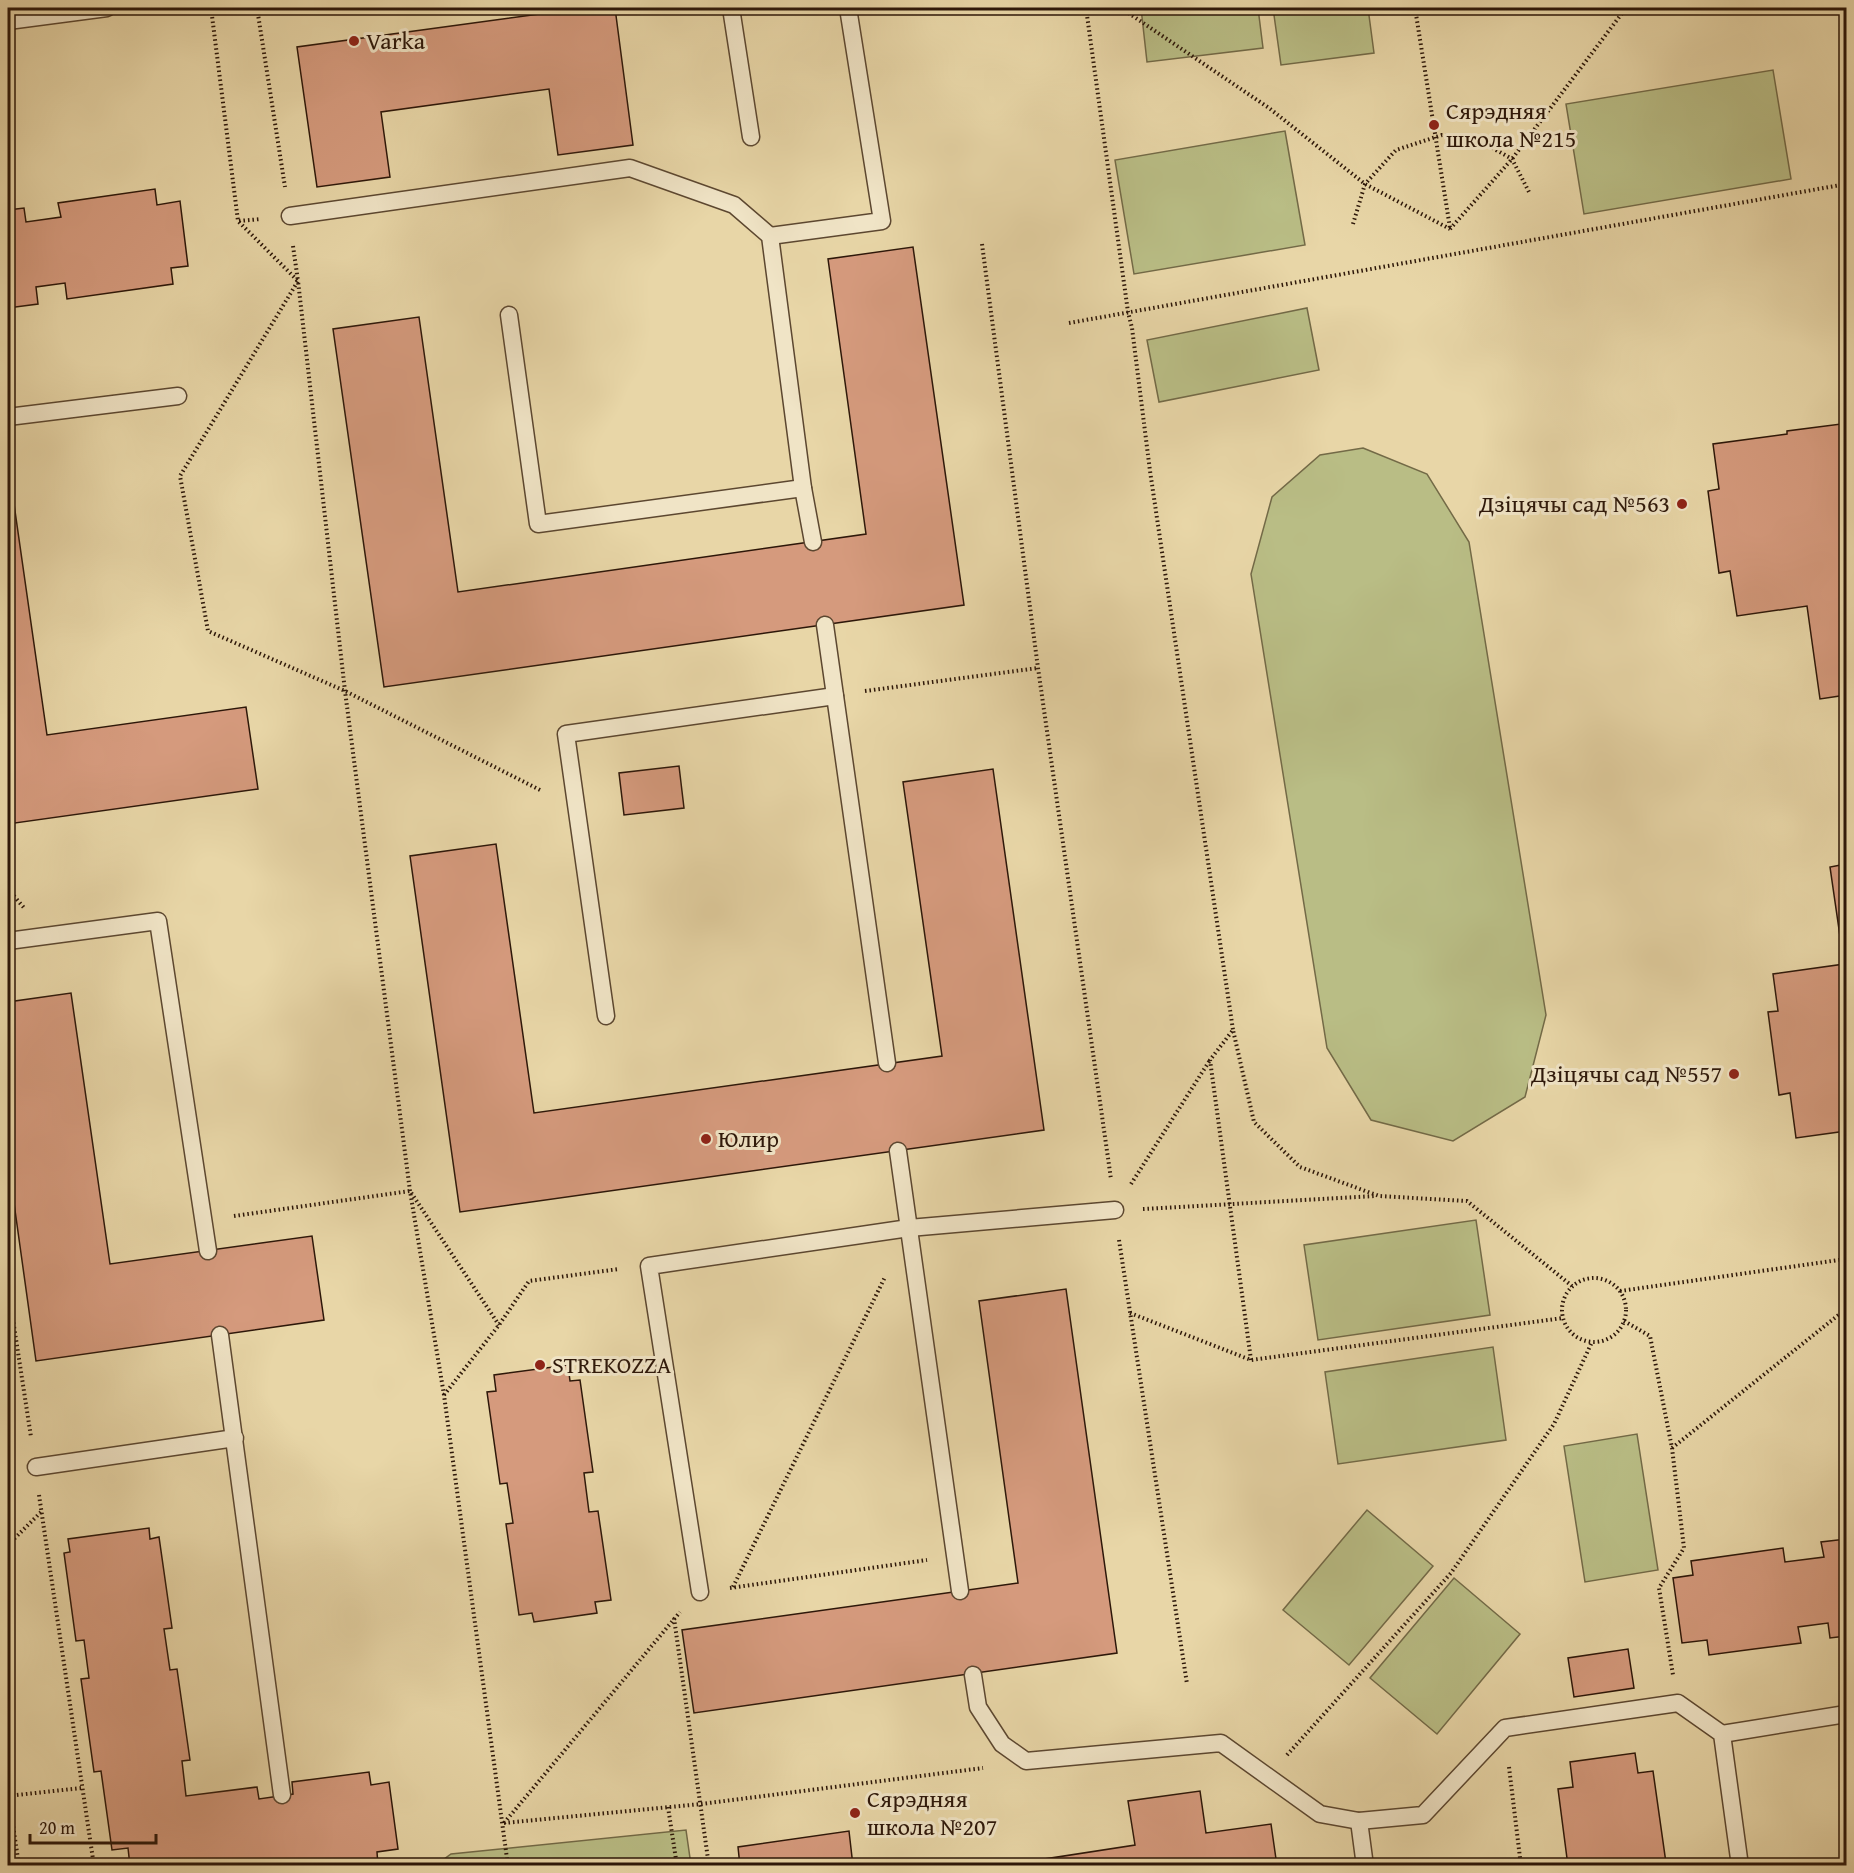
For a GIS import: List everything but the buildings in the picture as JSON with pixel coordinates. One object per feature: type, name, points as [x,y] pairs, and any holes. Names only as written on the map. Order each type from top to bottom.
[{"type":"lane","points":[[8,21],[107,8]]},
{"type":"lane","points":[[731,8],[751,137]]},
{"type":"lane","points":[[770,236],[882,220],[849,8]]},
{"type":"lane","points":[[290,216],[630,168],[734,205],[770,236],[803,488],[813,542]]},
{"type":"lane","points":[[509,315],[538,524],[803,488]]},
{"type":"lane","points":[[8,417],[178,396]]},
{"type":"lane","points":[[825,625],[887,1064]]},
{"type":"lane","points":[[606,1016],[566,734],[835,696]]},
{"type":"lane","points":[[8,941],[158,921],[208,1251]]},
{"type":"lane","points":[[898,1151],[960,1591]]},
{"type":"lane","points":[[700,1592],[649,1266],[909,1228],[1115,1210]]},
{"type":"lane","points":[[220,1335],[282,1795]]},
{"type":"lane","points":[[36,1467],[235,1438]]},
{"type":"lane","points":[[973,1675],[978,1707],[1002,1743],[1026,1761],[1221,1743],[1320,1814],[1359,1821],[1423,1815],[1505,1728],[1678,1703],[1722,1734],[1846,1714]]},
{"type":"lane","points":[[1722,1734],[1740,1866]]},
{"type":"lane","points":[[1359,1821],[1365,1866]]},
{"type":"path","points":[[211,8],[238,221],[298,281]]},
{"type":"path","points":[[257,8],[290,216],[345,691],[410,1191],[444,1395],[504,1823],[508,1866]]},
{"type":"path","points":[[1086,8],[1132,328],[1153,494],[1233,1030],[1254,1122],[1300,1167],[1379,1196]]},
{"type":"path","points":[[1121,8],[1269,108],[1365,184],[1450,229]]},
{"type":"path","points":[[1415,8],[1450,229]]},
{"type":"path","points":[[1450,229],[1512,159],[1626,8]]},
{"type":"path","points":[[1353,224],[1365,184],[1396,150],[1442,135],[1473,137],[1512,159],[1529,192]]},
{"type":"path","points":[[1069,323],[1846,184]]},
{"type":"path","points":[[238,221],[290,216]]},
{"type":"path","points":[[982,244],[1038,668],[1129,1312],[1187,1684]]},
{"type":"path","points":[[298,281],[180,476],[208,631],[345,691],[575,807]]},
{"type":"path","points":[[835,696],[1038,668]]},
{"type":"path","points":[[1115,1210],[1210,1060],[1233,1030]]},
{"type":"path","points":[[1210,1060],[1251,1360]]},
{"type":"path","points":[[204,1220],[410,1191]]},
{"type":"path","points":[[410,1191],[499,1325]]},
{"type":"path","points":[[1115,1210],[1379,1196],[1467,1201],[1572,1286]]},
{"type":"path","points":[[733,1587],[909,1228]]},
{"type":"path","points":[[1620,1291],[1846,1259]]},
{"type":"path","points":[[444,1395],[499,1325],[529,1281],[649,1266]]},
{"type":"path","points":[[1587,1278],[1596,1278],[1614,1284],[1620,1291],[1625,1300],[1626,1311],[1624,1321],[1612,1337],[1592,1342],[1573,1335],[1563,1318],[1562,1309],[1572,1286],[1587,1278]]},
{"type":"path","points":[[8,1287],[94,1866]]},
{"type":"path","points":[[1672,1448],[1846,1309]]},
{"type":"path","points":[[1129,1312],[1251,1360],[1563,1318]]},
{"type":"path","points":[[1624,1321],[1650,1336],[1672,1448],[1684,1548],[1659,1588],[1678,1703]]},
{"type":"path","points":[[1268,1775],[1451,1572],[1554,1424],[1592,1342]]},
{"type":"path","points":[[8,1545],[41,1512]]},
{"type":"path","points":[[504,1823],[674,1618],[700,1592],[956,1556]]},
{"type":"path","points":[[674,1618],[709,1866]]},
{"type":"path","points":[[1505,1728],[1521,1866]]},
{"type":"path","points":[[504,1823],[701,1804],[968,1771],[1026,1761]]},
{"type":"path","points":[[8,1796],[81,1788]]},
{"type":"path","points":[[8,1791],[19,1866]]},
{"type":"path","points":[[669,1807],[677,1866]]},
{"type":"green space","points":[[1141,8],[1258,8],[1263,48],[1147,62]]},
{"type":"green space","points":[[1273,8],[1368,8],[1374,53],[1281,65]]},
{"type":"green space","points":[[1773,70],[1791,179],[1584,214],[1566,104]]},
{"type":"green space","points":[[1285,131],[1305,245],[1134,274],[1115,160]]},
{"type":"green space","points":[[1307,308],[1319,370],[1159,402],[1147,340]]},
{"type":"green space","points":[[1363,448],[1427,474],[1469,542],[1546,1015],[1525,1097],[1453,1141],[1371,1120],[1327,1048],[1251,574],[1272,497],[1320,455]]},
{"type":"green space","points":[[1476,1220],[1490,1315],[1318,1340],[1304,1245]]},
{"type":"green space","points":[[1493,1347],[1506,1440],[1338,1464],[1325,1372]]},
{"type":"green space","points":[[1637,1434],[1658,1570],[1585,1582],[1564,1446]]},
{"type":"green space","points":[[1367,1510],[1433,1566],[1349,1665],[1283,1610]]},
{"type":"green space","points":[[1454,1578],[1520,1634],[1437,1734],[1370,1678]]},
{"type":"green space","points":[[686,1830],[691,1865],[436,1865],[451,1854]]},
{"type":"place","name":"Varka","points":[[354,41]]},
{"type":"place","name":"Сярэдняя школа №215","points":[[1434,125]]},
{"type":"place","name":"Дзіцячы сад №563","points":[[1682,504]]},
{"type":"place","name":"Дзіцячы сад №557","points":[[1734,1074]]},
{"type":"place","name":"Юлир","points":[[706,1139]]},
{"type":"place","name":"STREKOZZA","points":[[540,1365]]},
{"type":"place","name":"Сярэдняя школа №207","points":[[855,1813]]}]
